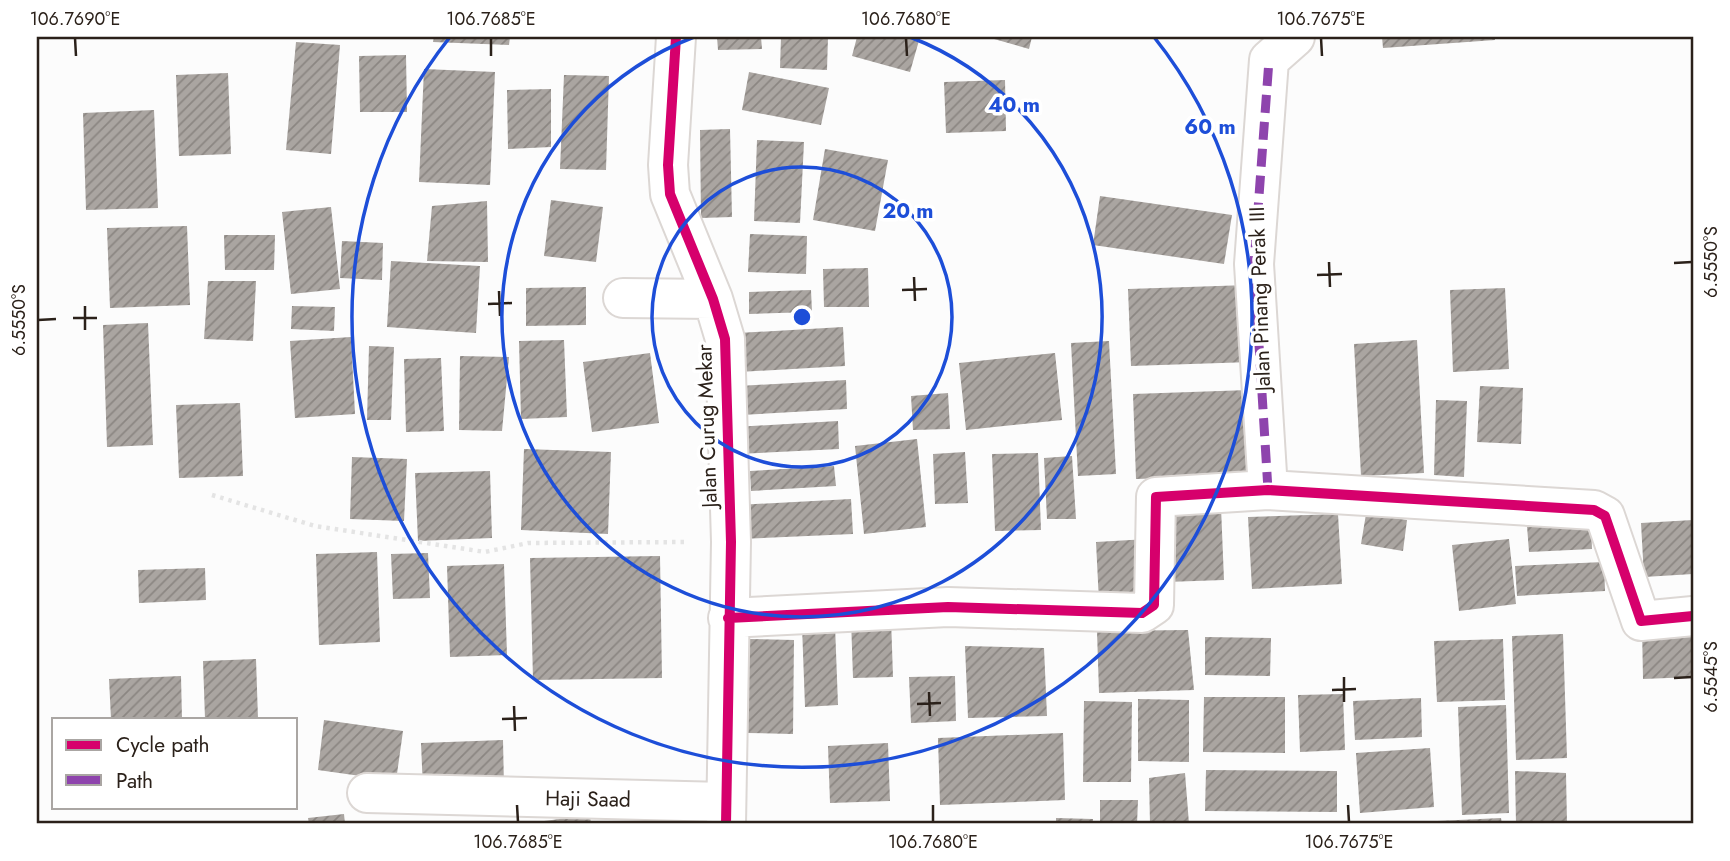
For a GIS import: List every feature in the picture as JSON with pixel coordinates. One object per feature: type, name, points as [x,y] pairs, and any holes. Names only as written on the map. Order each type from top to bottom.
[{"type":"street","name":"Jalan Curug Mekar","points":[[676,37],[668,165],[670,194],[713,299],[724,339],[731,542],[725,813]]},
{"type":"street","name":"Jalan Pinang Perak III","points":[[1268,490],[1254,264],[1256,211],[1269,60],[1295,37]]},
{"type":"street","points":[[623,298],[713,299]]},
{"type":"street","points":[[729,618],[948,607],[1142,613],[1154,605],[1156,497],[1268,490],[1594,510],[1605,516],[1642,621],[1693,615]]},
{"type":"street","name":"Haji Saad","points":[[368,793],[725,813]]},
{"type":"path","points":[[212,495],[315,526],[485,552],[528,543],[731,542]]},
{"type":"building","points":[[434,37],[510,37],[509,45],[433,42]]},
{"type":"building","points":[[717,37],[761,37],[762,49],[718,50]]},
{"type":"building","points":[[781,37],[828,37],[827,70],[780,68]]},
{"type":"building","points":[[857,37],[920,37],[910,72],[852,56]]},
{"type":"building","points":[[987,37],[1032,37],[1029,49]]},
{"type":"building","points":[[1382,37],[1495,37],[1495,40],[1383,48]]},
{"type":"building","points":[[296,42],[340,45],[331,154],[286,150]]},
{"type":"building","points":[[406,55],[407,112],[360,112],[359,56]]},
{"type":"building","points":[[424,69],[495,72],[490,185],[419,182]]},
{"type":"building","points":[[749,72],[829,88],[821,125],[742,110]]},
{"type":"building","points":[[228,73],[231,154],[179,156],[176,75]]},
{"type":"building","points":[[564,75],[609,76],[606,170],[560,169]]},
{"type":"building","points":[[1005,80],[1006,131],[946,133],[944,82]]},
{"type":"building","points":[[551,89],[551,147],[508,149],[507,90]]},
{"type":"building","points":[[154,110],[158,208],[86,210],[83,113]]},
{"type":"building","points":[[730,129],[732,217],[701,218],[700,130]]},
{"type":"building","points":[[757,140],[804,142],[800,223],[754,221]]},
{"type":"building","points":[[825,149],[888,160],[875,231],[813,220]]},
{"type":"building","points":[[1100,196],[1232,215],[1224,264],[1093,245]]},
{"type":"building","points":[[551,200],[603,207],[596,262],[544,256]]},
{"type":"building","points":[[487,201],[488,262],[427,261],[432,206]]},
{"type":"building","points":[[331,207],[340,289],[291,294],[282,212]]},
{"type":"building","points":[[187,226],[190,305],[110,308],[107,228]]},
{"type":"building","points":[[750,234],[807,236],[806,274],[748,272]]},
{"type":"building","points":[[224,235],[275,235],[274,270],[225,270]]},
{"type":"building","points":[[342,241],[383,243],[382,280],[340,278]]},
{"type":"building","points":[[391,261],[480,266],[476,333],[387,327]]},
{"type":"building","points":[[868,268],[869,307],[824,307],[823,269]]},
{"type":"building","points":[[208,281],[256,281],[253,341],[204,339]]},
{"type":"building","points":[[1248,285],[1251,362],[1131,366],[1128,289]]},
{"type":"building","points":[[586,287],[586,325],[526,326],[526,288]]},
{"type":"building","points":[[1505,288],[1509,369],[1453,372],[1450,290]]},
{"type":"building","points":[[811,290],[812,312],[749,314],[749,292]]},
{"type":"building","points":[[292,306],[335,307],[334,331],[291,329]]},
{"type":"building","points":[[148,323],[153,445],[107,447],[103,325]]},
{"type":"building","points":[[843,327],[845,366],[739,372],[738,333]]},
{"type":"building","points":[[351,337],[355,414],[295,418],[290,341]]},
{"type":"building","points":[[564,340],[567,417],[521,419],[519,341]]},
{"type":"building","points":[[1417,340],[1424,473],[1361,476],[1354,344]]},
{"type":"building","points":[[1109,341],[1116,474],[1078,476],[1071,343]]},
{"type":"building","points":[[369,346],[394,347],[391,420],[367,420]]},
{"type":"building","points":[[650,353],[659,423],[592,432],[583,362]]},
{"type":"building","points":[[1055,353],[1062,420],[966,430],[959,363]]},
{"type":"building","points":[[460,356],[509,357],[502,431],[459,430]]},
{"type":"building","points":[[441,358],[444,431],[406,432],[404,359]]},
{"type":"building","points":[[846,380],[847,409],[741,415],[739,386]]},
{"type":"building","points":[[1480,386],[1523,388],[1521,444],[1477,442]]},
{"type":"building","points":[[1249,390],[1252,475],[1136,479],[1133,394]]},
{"type":"building","points":[[948,393],[950,429],[913,430],[911,396]]},
{"type":"building","points":[[1436,400],[1467,401],[1464,477],[1434,475]]},
{"type":"building","points":[[240,403],[243,476],[179,478],[176,405]]},
{"type":"building","points":[[838,421],[839,449],[737,454],[735,427]]},
{"type":"building","points":[[917,439],[926,527],[864,534],[855,446]]},
{"type":"building","points":[[524,449],[611,452],[608,534],[521,530]]},
{"type":"building","points":[[965,452],[968,503],[935,504],[933,454]]},
{"type":"building","points":[[1038,453],[1041,530],[995,531],[992,454]]},
{"type":"building","points":[[1072,456],[1076,519],[1047,519],[1044,458]]},
{"type":"building","points":[[352,457],[407,459],[404,521],[350,519]]},
{"type":"building","points":[[834,466],[836,486],[751,491],[750,471]]},
{"type":"building","points":[[490,471],[492,538],[418,541],[415,473]]},
{"type":"building","points":[[851,499],[853,534],[740,539],[738,505]]},
{"type":"building","points":[[1221,507],[1224,580],[1166,582],[1163,509]]},
{"type":"building","points":[[1338,514],[1342,584],[1252,589],[1248,517]]},
{"type":"building","points":[[1366,514],[1407,520],[1403,551],[1361,544]]},
{"type":"building","points":[[1693,520],[1693,574],[1644,577],[1641,523]]},
{"type":"building","points":[[1591,523],[1592,549],[1529,552],[1527,526]]},
{"type":"building","points":[[1148,539],[1151,600],[1099,602],[1096,542]]},
{"type":"building","points":[[1509,539],[1516,604],[1459,611],[1452,545]]},
{"type":"building","points":[[377,552],[380,642],[319,645],[316,554]]},
{"type":"building","points":[[428,553],[430,598],[393,599],[391,554]]},
{"type":"building","points":[[660,556],[662,678],[533,680],[530,558]]},
{"type":"building","points":[[1604,562],[1605,591],[1517,596],[1515,566]]},
{"type":"building","points":[[504,564],[507,655],[450,657],[447,566]]},
{"type":"building","points":[[205,568],[206,600],[139,603],[138,570]]},
{"type":"building","points":[[891,618],[893,677],[853,678],[851,619]]},
{"type":"building","points":[[835,625],[838,705],[805,707],[802,626]]},
{"type":"building","points":[[1693,625],[1693,677],[1643,679],[1642,627]]},
{"type":"building","points":[[1188,630],[1194,690],[1099,693],[1097,631]]},
{"type":"building","points":[[1563,634],[1567,758],[1516,760],[1512,636]]},
{"type":"building","points":[[1205,637],[1271,638],[1270,676],[1205,675]]},
{"type":"building","points":[[747,639],[794,640],[793,734],[747,733]]},
{"type":"building","points":[[1503,639],[1505,700],[1437,702],[1434,641]]},
{"type":"building","points":[[965,646],[1044,648],[1047,716],[968,718]]},
{"type":"building","points":[[256,659],[258,718],[205,718],[203,661]]},
{"type":"building","points":[[181,676],[182,718],[111,718],[109,679]]},
{"type":"building","points":[[955,676],[956,721],[911,723],[909,677]]},
{"type":"building","points":[[1343,694],[1345,750],[1300,752],[1298,695]]},
{"type":"building","points":[[1204,697],[1285,697],[1285,753],[1203,752]]},
{"type":"building","points":[[1421,698],[1422,737],[1355,740],[1353,701]]},
{"type":"building","points":[[1138,699],[1189,700],[1189,762],[1138,761]]},
{"type":"building","points":[[1084,701],[1132,702],[1131,782],[1083,782]]},
{"type":"building","points":[[1506,705],[1509,813],[1462,815],[1458,707]]},
{"type":"building","points":[[324,720],[403,731],[396,781],[318,770]]},
{"type":"building","points":[[1063,733],[1065,800],[940,805],[938,738]]},
{"type":"building","points":[[503,740],[504,787],[423,790],[421,743]]},
{"type":"building","points":[[888,743],[890,801],[830,803],[828,746]]},
{"type":"building","points":[[1430,748],[1434,807],[1360,813],[1356,753]]},
{"type":"building","points":[[1206,770],[1337,771],[1337,812],[1205,811]]},
{"type":"building","points":[[1515,771],[1566,773],[1567,824],[1516,824]]},
{"type":"building","points":[[1185,773],[1189,824],[1150,824],[1149,778]]},
{"type":"building","points":[[1100,800],[1138,800],[1137,824],[1100,824]]},
{"type":"building","points":[[344,814],[345,824],[309,824],[308,818]]},
{"type":"building","points":[[590,815],[591,824],[529,824],[529,823]]},
{"type":"building","points":[[1056,818],[1093,819],[1093,824],[1056,824]]},
{"type":"building","points":[[1501,818],[1502,824],[1437,824],[1437,821]]},
{"type":"marked path","points":[[1268,490],[1254,264],[1269,60]]},
{"type":"cycle path","points":[[676,37],[668,165],[670,194],[713,299],[725,339],[731,542],[726,824]]},
{"type":"cycle path","points":[[728,618],[948,607],[1142,613],[1154,605],[1156,497],[1268,490],[1594,510],[1605,516],[1641,621],[1693,616]]}]
